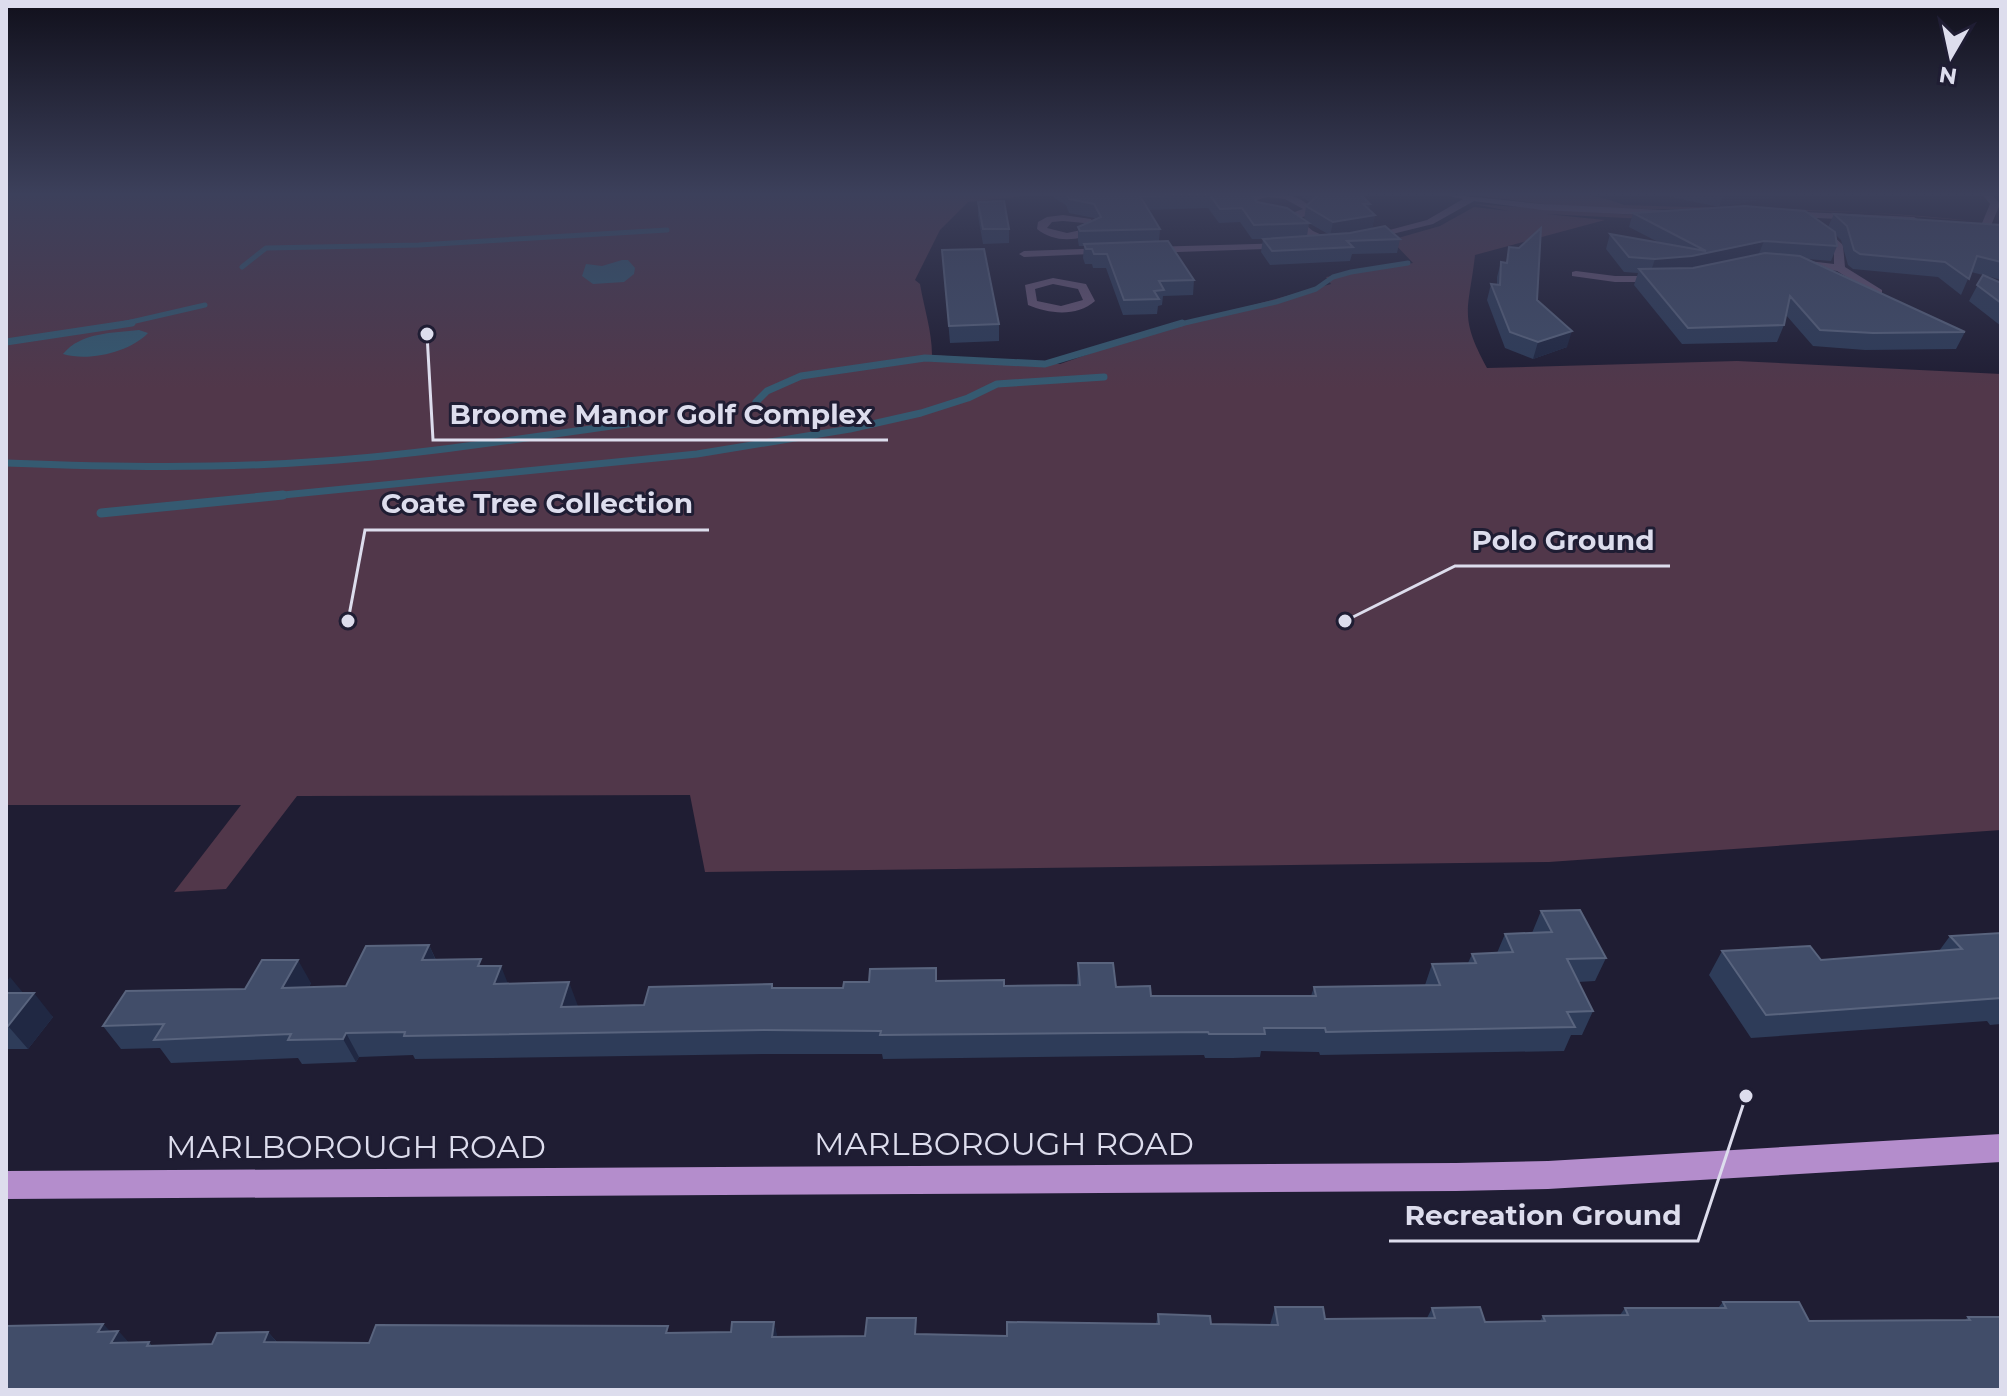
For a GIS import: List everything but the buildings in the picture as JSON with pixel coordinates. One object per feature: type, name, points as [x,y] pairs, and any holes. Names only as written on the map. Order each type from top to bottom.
[{"type":"main road","name":"MARLBOROUGH ROAD","points":[[6,1185],[1533,1176],[2001,1148]]},
{"type":"street","points":[[1046,258],[1053,281]]},
{"type":"street","points":[[1838,258],[1840,268]]},
{"type":"street","points":[[1782,262],[1840,268],[1878,292]]},
{"type":"street","points":[[1576,274],[1608,284],[1679,278]]},
{"type":"street","points":[[1053,281],[1082,286],[1089,301],[1084,305],[1061,309],[1032,303],[1029,287],[1053,281]]},
{"type":"shaded area","points":[[6,258],[926,258],[915,280],[920,284],[932,355],[1060,364],[1149,333],[1331,284],[1326,277],[1413,263],[1408,258],[1475,258],[1469,323],[1487,368],[1737,361],[2001,374],[2001,830],[1549,862],[705,872],[690,795],[297,796],[226,889],[174,892],[241,805],[6,805]]},
{"type":"water","points":[[628,260],[635,268],[634,274],[624,282],[593,284],[582,276],[586,264],[602,266]]},
{"type":"water","points":[[139,330],[148,333],[131,345],[108,354],[85,357],[63,354],[88,338]]},
{"type":"waterway","points":[[242,267],[253,258]]},
{"type":"waterway","points":[[1176,325],[1276,302],[1316,289],[1333,277],[1351,272],[1408,263]]},
{"type":"waterway","points":[[118,325],[205,305]]},
{"type":"waterway","points":[[6,342],[132,323]]},
{"type":"waterway","points":[[756,402],[767,391],[801,376],[925,358],[1045,364],[1182,323]]},
{"type":"waterway","points":[[263,497],[697,454],[850,429],[921,413],[968,398],[997,384],[1104,377]]},
{"type":"waterway","points":[[6,463],[165,466],[324,461],[451,448],[663,419]]},
{"type":"waterway","points":[[101,513],[283,495]]},
{"type":"place","name":"Broome Manor Golf Complex","points":[[427,334]]},
{"type":"place","name":"Coate Tree Collection","points":[[348,621]]},
{"type":"place","name":"Polo Ground","points":[[1345,621]]},
{"type":"place","name":"Recreation Ground","points":[[1746,1096]]}]
